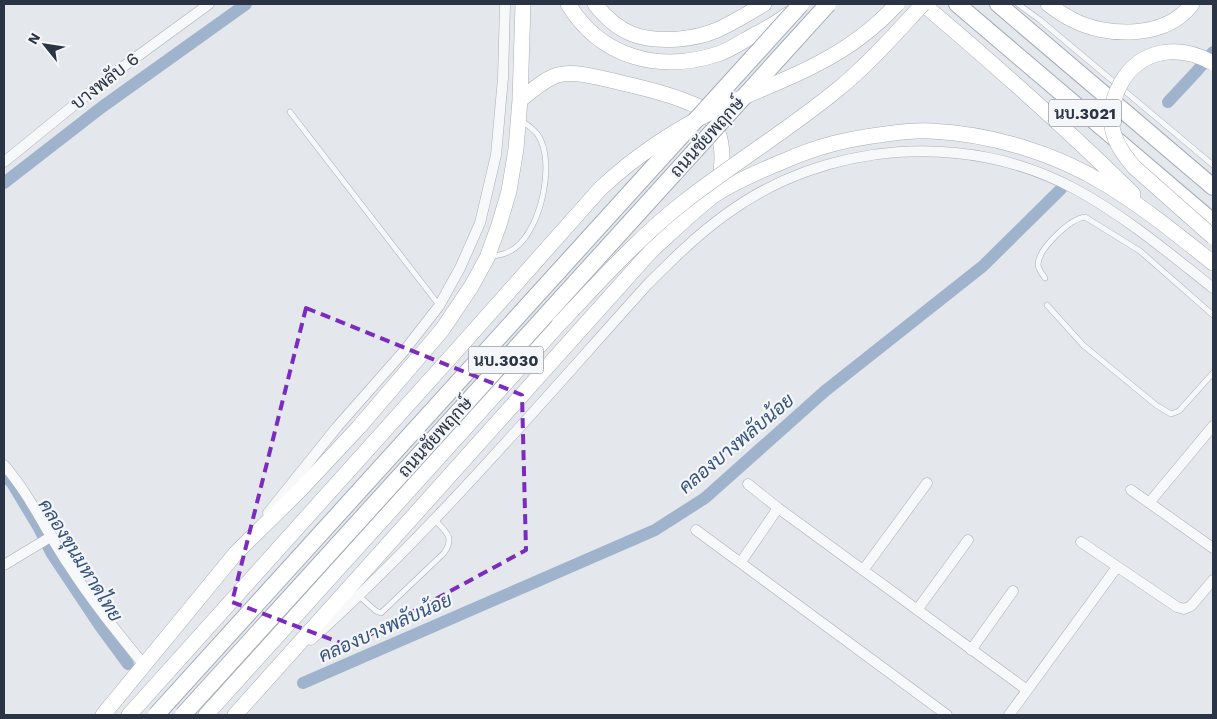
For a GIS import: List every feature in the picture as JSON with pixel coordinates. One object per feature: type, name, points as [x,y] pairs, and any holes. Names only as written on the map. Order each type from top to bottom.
[{"type":"main road","points":[[103,715],[236,553],[301,489],[359,427],[442,330],[471,287],[486,258],[499,225],[509,191],[519,119],[523,4]]},
{"type":"main road","points":[[568,4],[573,13],[593,33],[615,50],[634,58],[654,61],[676,61],[697,60],[720,54],[781,20],[802,4]]},
{"type":"main road","points":[[595,4],[622,30],[649,39],[663,40],[691,38],[716,31],[764,4]]},
{"type":"main road","name":"ถนนชัยพฤกษ์","points":[[156,715],[802,4]]},
{"type":"main road","name":"ถนนชัยพฤกษ์","points":[[183,715],[828,4]]},
{"type":"main road","points":[[129,715],[600,189],[647,149],[707,115],[819,64],[847,47],[876,25],[897,4]]},
{"type":"main road","points":[[206,715],[605,274],[684,202],[837,90],[868,63],[923,4],[973,46],[1103,164],[1159,220]]},
{"type":"main road","name":"นบ.3021","points":[[957,4],[1213,222]]},
{"type":"main road","name":"นบ.3021","points":[[998,4],[1213,187]]},
{"type":"main road","points":[[1048,4],[1072,20],[1102,30],[1128,32],[1149,31],[1167,24],[1192,4]]},
{"type":"main road","points":[[1213,63],[1191,53],[1176,51],[1160,52],[1146,57],[1128,73],[1116,91],[1112,103],[1112,128],[1123,154],[1134,167],[1213,236]]},
{"type":"main road","points":[[520,100],[550,78],[560,74],[568,74],[599,78],[668,94],[698,106],[713,121],[722,147],[719,179],[714,195]]},
{"type":"main road","points":[[235,715],[651,251],[714,195],[755,174],[811,149],[861,137],[930,131],[991,140],[1028,149],[1060,161],[1106,184],[1159,220],[1213,263]]},
{"type":"street","name":"บางพลับ 6","points":[[4,162],[105,80],[209,4]]},
{"type":"street","points":[[236,553],[337,427],[404,350],[439,306],[460,268],[480,223],[496,155],[503,78],[505,4]]},
{"type":"street","points":[[275,672],[359,596],[435,520],[647,286],[676,257],[726,214],[794,176],[862,156],[907,150],[952,152],[982,156],[1019,166],[1074,189],[1098,202],[1213,288]]},
{"type":"street","points":[[1149,503],[1213,426]]},
{"type":"street","points":[[4,464],[36,508],[67,564],[105,618],[144,665]]},
{"type":"street","points":[[864,569],[928,483]]},
{"type":"street","points":[[748,484],[1027,690]]},
{"type":"street","points":[[1131,490],[1213,548]]},
{"type":"street","points":[[741,562],[778,508]]},
{"type":"street","points":[[696,530],[947,715]]},
{"type":"street","points":[[4,565],[51,537]]},
{"type":"street","points":[[917,610],[968,540]]},
{"type":"street","points":[[1081,542],[1177,607],[1184,609],[1191,606],[1213,580]]},
{"type":"street","points":[[1009,715],[1117,567]]},
{"type":"street","points":[[971,650],[1013,591]]},
{"type":"lane","points":[[1018,4],[1040,20],[1213,166]]},
{"type":"lane","points":[[290,112],[439,306]]},
{"type":"lane","points":[[486,258],[506,254],[516,248],[528,235],[541,204],[546,166],[544,148],[538,135],[519,119]]},
{"type":"lane","points":[[1045,278],[1038,267],[1043,250],[1062,230],[1078,219],[1085,218],[1140,252],[1213,315]]},
{"type":"lane","points":[[1047,305],[1062,319],[1083,345],[1156,404],[1172,414],[1179,411],[1213,373]]},
{"type":"lane","points":[[359,596],[381,613],[444,553],[450,541],[449,536],[435,520]]},
{"type":"highlighted area","points":[[306,308],[522,395],[526,550],[349,646],[232,602]]},
{"type":"waterway","points":[[4,183],[102,107],[246,4]]},
{"type":"waterway","name":"คลองบางพลับน้อย","points":[[1168,102],[1213,52]]},
{"type":"waterway","name":"คลองบางพลับน้อย","points":[[303,683],[655,530],[705,498],[825,391],[983,266],[1061,189]]},
{"type":"waterway","name":"คลองขุนมหาดไทย","points":[[4,475],[12,483],[52,554],[128,664]]}]
